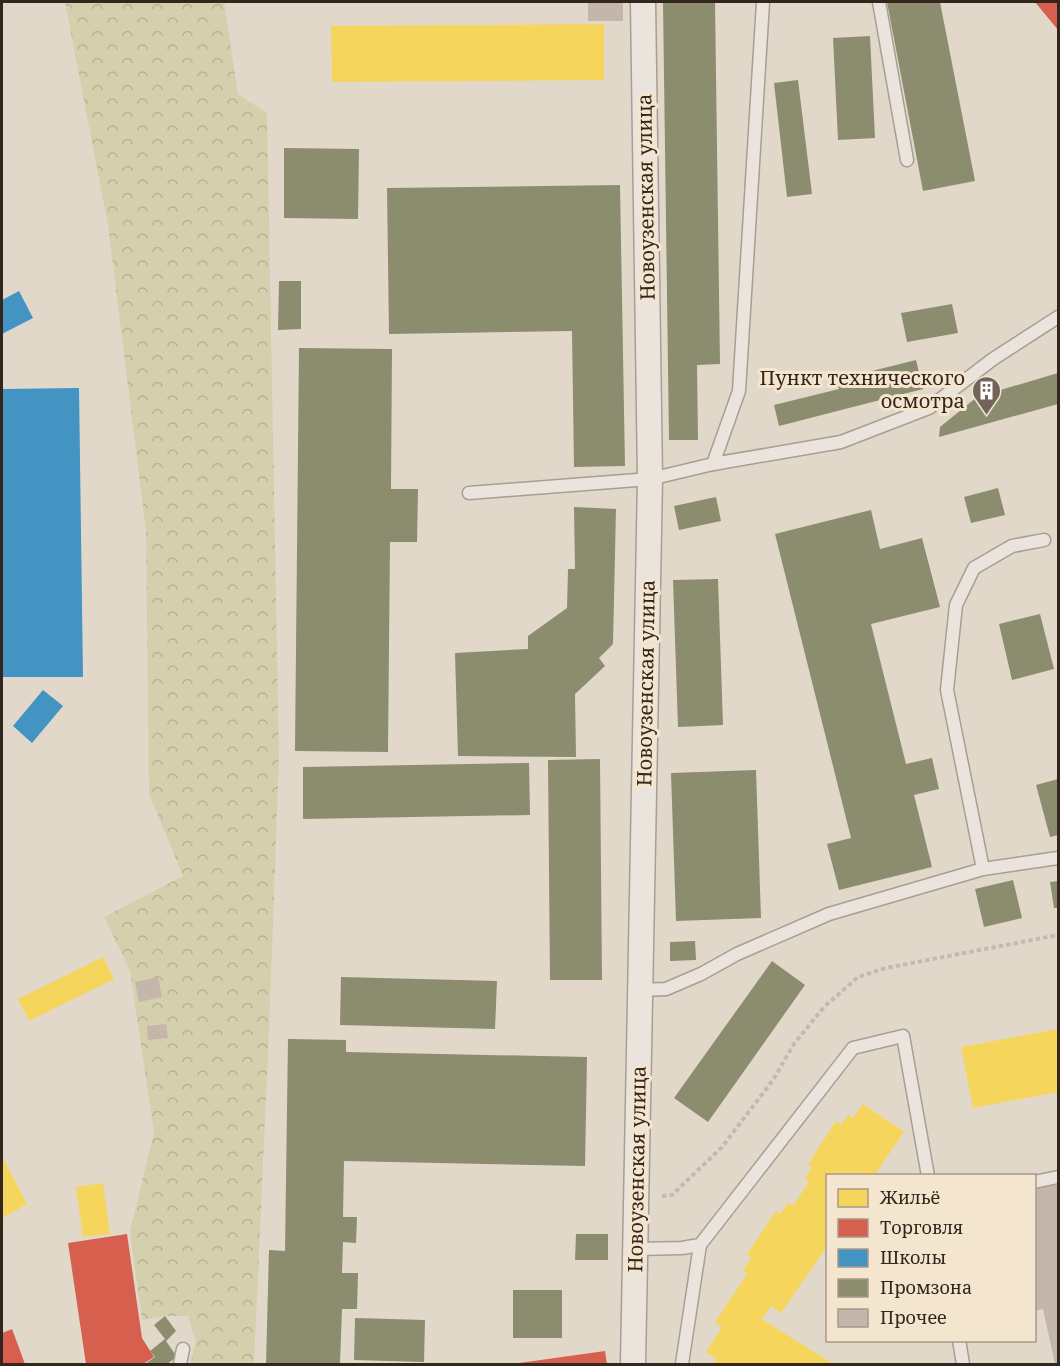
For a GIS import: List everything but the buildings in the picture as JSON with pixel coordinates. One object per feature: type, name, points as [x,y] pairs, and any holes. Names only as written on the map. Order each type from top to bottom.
[{"type":"street","name":"Новоузенская улица","points":[[633,1365],[650,479],[643,2]]},
{"type":"lane","points":[[713,464],[739,392],[763,2]]},
{"type":"lane","points":[[879,2],[907,160]]},
{"type":"lane","points":[[469,494],[650,479],[713,464],[841,442],[929,408],[993,359],[1059,317]]},
{"type":"lane","points":[[983,869],[947,690],[956,605],[974,568],[1012,546],[1044,540]]},
{"type":"lane","points":[[640,990],[666,989],[701,974],[737,954],[829,914],[983,869],[1059,858]]},
{"type":"lane","points":[[682,1365],[700,1245],[853,1048],[903,1036],[928,1174]]},
{"type":"lane","points":[[1036,1182],[1059,1177]]},
{"type":"lane","points":[[636,1249],[682,1248],[700,1245]]},
{"type":"lane","points":[[959,1342],[963,1365]]},
{"type":"lane","points":[[180,1365],[183,1349]]},
{"type":"green space","points":[[65,2],[224,2],[238,94],[267,113],[279,757],[254,1364],[190,1364],[196,1342],[188,1316],[165,1316],[142,1320],[130,1232],[154,1132],[130,971],[104,917],[183,876],[149,794],[146,532],[108,225]]},
{"type":"place","name":"Пункт технического осмотра","points":[[986,416]]}]
